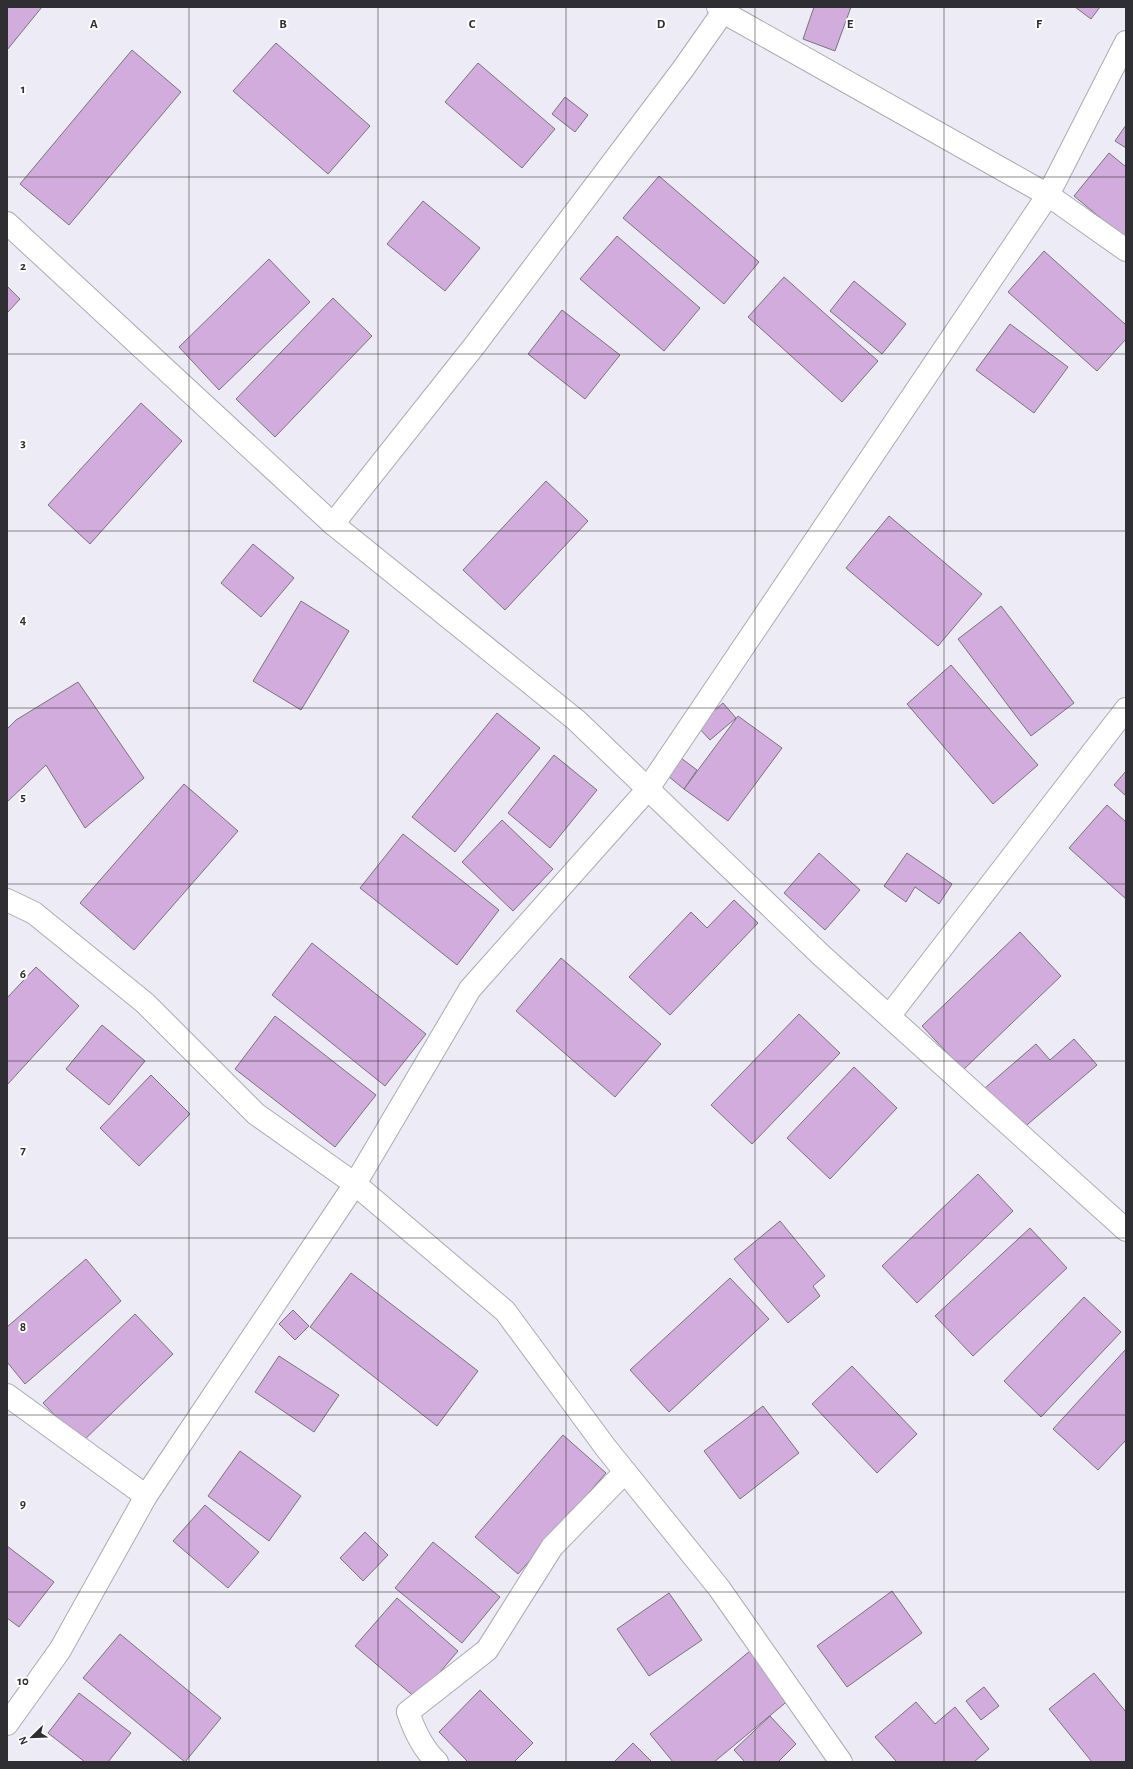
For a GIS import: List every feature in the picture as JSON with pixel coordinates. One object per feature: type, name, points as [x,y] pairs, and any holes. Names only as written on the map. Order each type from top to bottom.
[{"type":"street","points":[[333,524],[475,345],[683,70],[720,9],[1048,195],[1126,250]]},
{"type":"street","points":[[7,1724],[60,1650],[146,1496],[355,1184],[470,989],[647,790],[1048,195],[1126,42]]},
{"type":"street","points":[[7,223],[333,524],[576,720],[647,790],[821,955],[890,1015],[1126,1230]]},
{"type":"street","points":[[890,1015],[1126,709]]},
{"type":"street","points":[[7,900],[34,913],[144,1003],[256,1114],[355,1184],[505,1311],[606,1448],[719,1588],[841,1762]]},
{"type":"street","points":[[7,1394],[146,1496]]},
{"type":"street","points":[[437,1762],[430,1755],[414,1731],[408,1712],[487,1650],[552,1546],[625,1472]]},
{"type":"building","points":[[7,7],[42,7],[7,50]]},
{"type":"building","points":[[814,7],[851,7],[835,51],[803,39]]},
{"type":"building","points":[[1075,7],[1100,7],[1091,19]]},
{"type":"building","points":[[276,43],[370,126],[328,174],[233,91]]},
{"type":"building","points":[[132,50],[181,92],[69,225],[20,184]]},
{"type":"building","points":[[478,63],[555,129],[522,168],[445,102]]},
{"type":"building","points":[[565,97],[588,115],[575,132],[552,114]]},
{"type":"building","points":[[1126,125],[1126,148],[1115,141]]},
{"type":"building","points":[[1109,153],[1126,167],[1126,239],[1074,196]]},
{"type":"building","points":[[659,176],[759,262],[724,304],[623,218]]},
{"type":"building","points":[[423,201],[480,248],[445,291],[387,244]]},
{"type":"building","points":[[617,236],[700,308],[664,351],[580,279]]},
{"type":"building","points":[[1044,251],[1126,325],[1126,339],[1097,371],[1008,292]]},
{"type":"building","points":[[269,259],[310,302],[219,390],[179,347]]},
{"type":"building","points":[[784,277],[878,361],[842,402],[748,317]]},
{"type":"building","points":[[854,281],[906,324],[882,354],[830,311]]},
{"type":"building","points":[[7,286],[20,299],[7,313]]},
{"type":"building","points":[[333,298],[372,336],[275,437],[236,399]]},
{"type":"building","points":[[562,310],[620,355],[585,399],[528,354]]},
{"type":"building","points":[[1010,324],[1068,367],[1034,413],[976,370]]},
{"type":"building","points":[[141,403],[182,441],[90,544],[48,505]]},
{"type":"building","points":[[546,481],[588,521],[505,610],[463,570]]},
{"type":"building","points":[[889,516],[982,594],[938,646],[846,568]]},
{"type":"building","points":[[253,544],[294,578],[261,617],[221,583]]},
{"type":"building","points":[[301,601],[349,631],[301,710],[253,681]]},
{"type":"building","points":[[1001,606],[1074,703],[1031,736],[958,639]]},
{"type":"building","points":[[951,665],[1038,765],[993,804],[907,704]]},
{"type":"building","points":[[78,682],[144,778],[85,828],[46,765],[7,802],[7,729],[16,720]]},
{"type":"building","points":[[723,703],[736,718],[710,740],[697,726]]},
{"type":"building","points":[[497,713],[540,748],[455,852],[412,817]]},
{"type":"building","points":[[738,716],[782,748],[728,821],[684,789]]},
{"type":"building","points":[[554,755],[597,790],[550,848],[508,813]]},
{"type":"building","points":[[681,758],[697,770],[684,789],[668,776]]},
{"type":"building","points":[[1126,771],[1126,796],[1114,785]]},
{"type":"building","points":[[184,784],[238,831],[134,950],[80,903]]},
{"type":"building","points":[[1107,805],[1126,822],[1126,899],[1069,848]]},
{"type":"building","points":[[502,820],[553,869],[513,911],[462,862]]},
{"type":"building","points":[[403,834],[499,910],[457,965],[360,888]]},
{"type":"building","points":[[819,853],[860,890],[825,930],[784,893]]},
{"type":"building","points":[[907,853],[952,884],[939,904],[915,887],[906,902],[884,886]]},
{"type":"building","points":[[734,900],[758,923],[670,1015],[629,977],[691,912],[707,928]]},
{"type":"building","points":[[1020,932],[1061,976],[963,1070],[922,1026]]},
{"type":"building","points":[[312,943],[426,1034],[385,1086],[272,995]]},
{"type":"building","points":[[561,958],[661,1044],[615,1097],[516,1011]]},
{"type":"building","points":[[36,967],[79,1006],[7,1085],[7,998]]},
{"type":"building","points":[[799,1014],[840,1053],[752,1144],[711,1105]]},
{"type":"building","points":[[275,1016],[376,1095],[335,1147],[235,1069]]},
{"type":"building","points":[[102,1025],[145,1061],[109,1105],[66,1069]]},
{"type":"building","points":[[1074,1039],[1097,1065],[1021,1130],[985,1088],[1036,1044],[1050,1060]]},
{"type":"building","points":[[854,1067],[897,1108],[830,1179],[787,1138]]},
{"type":"building","points":[[151,1075],[190,1114],[139,1166],[100,1128]]},
{"type":"building","points":[[978,1174],[1013,1211],[917,1303],[882,1266]]},
{"type":"building","points":[[780,1221],[825,1276],[813,1286],[820,1296],[788,1323],[734,1259]]},
{"type":"building","points":[[1030,1228],[1067,1268],[973,1356],[935,1316]]},
{"type":"building","points":[[86,1259],[121,1301],[25,1384],[7,1362],[7,1327]]},
{"type":"building","points":[[351,1273],[478,1371],[437,1426],[310,1327]]},
{"type":"building","points":[[730,1278],[769,1319],[669,1412],[630,1370]]},
{"type":"building","points":[[1084,1297],[1121,1332],[1041,1417],[1004,1381]]},
{"type":"building","points":[[293,1310],[309,1326],[295,1340],[279,1324]]},
{"type":"building","points":[[135,1314],[173,1354],[81,1443],[43,1403]]},
{"type":"building","points":[[1126,1349],[1126,1440],[1098,1470],[1053,1429]]},
{"type":"building","points":[[279,1356],[339,1395],[314,1432],[255,1392]]},
{"type":"building","points":[[852,1366],[917,1434],[877,1473],[812,1404]]},
{"type":"building","points":[[763,1406],[799,1453],[740,1499],[704,1451]]},
{"type":"building","points":[[563,1435],[606,1473],[518,1574],[475,1537]]},
{"type":"building","points":[[240,1451],[301,1496],[269,1541],[208,1496]]},
{"type":"building","points":[[205,1505],[259,1552],[228,1588],[173,1541]]},
{"type":"building","points":[[365,1532],[388,1555],[363,1581],[340,1558]]},
{"type":"building","points":[[433,1542],[500,1597],[462,1643],[395,1588]]},
{"type":"building","points":[[7,1546],[54,1582],[19,1627],[7,1618]]},
{"type":"building","points":[[892,1591],[922,1633],[847,1687],[817,1646]]},
{"type":"building","points":[[669,1593],[702,1640],[649,1676],[617,1629]]},
{"type":"building","points":[[397,1598],[458,1651],[417,1699],[355,1646]]},
{"type":"building","points":[[120,1634],[221,1718],[185,1762],[83,1678]]},
{"type":"building","points":[[750,1651],[790,1699],[714,1762],[673,1762],[650,1734]]},
{"type":"building","points":[[1094,1673],[1126,1712],[1126,1762],[1092,1762],[1049,1709]]},
{"type":"building","points":[[984,1687],[999,1706],[981,1720],[966,1701]]},
{"type":"building","points":[[480,1690],[533,1743],[514,1762],[468,1762],[439,1732]]},
{"type":"building","points":[[79,1693],[131,1733],[108,1762],[85,1762],[48,1733]]},
{"type":"building","points":[[916,1702],[935,1724],[955,1707],[989,1749],[974,1762],[895,1762],[896,1761],[875,1737]]},
{"type":"building","points":[[770,1716],[796,1744],[778,1762],[745,1762],[734,1750]]},
{"type":"building","points":[[633,1743],[652,1762],[614,1762]]}]
